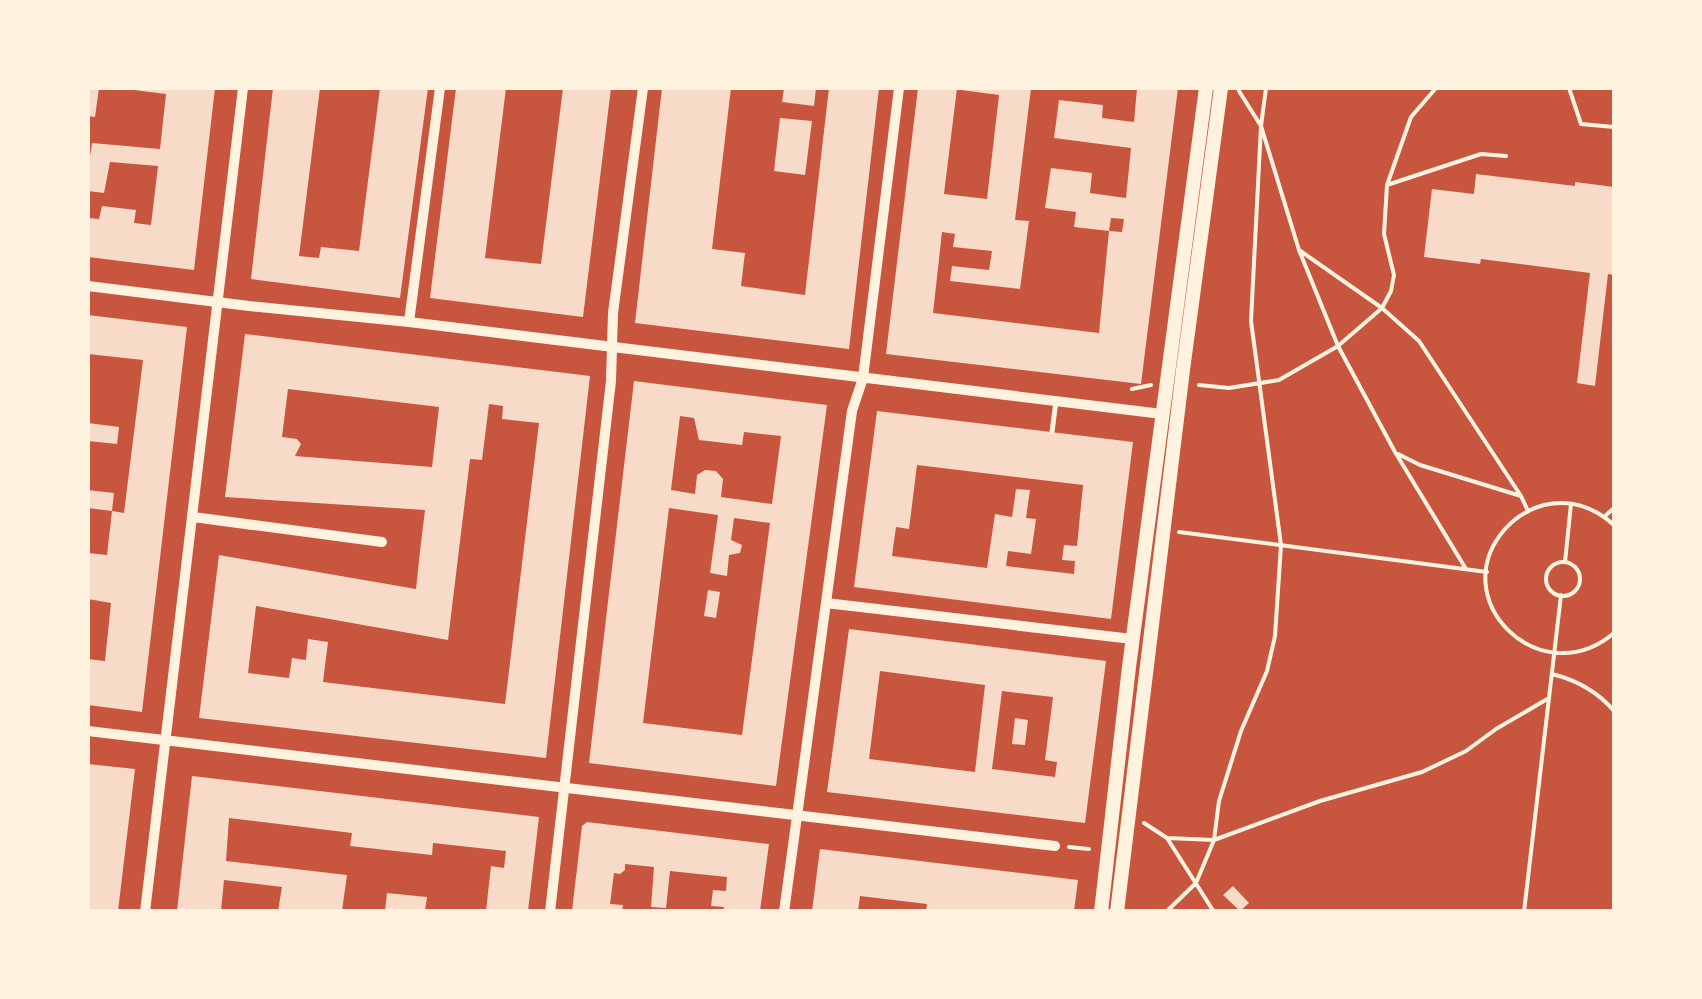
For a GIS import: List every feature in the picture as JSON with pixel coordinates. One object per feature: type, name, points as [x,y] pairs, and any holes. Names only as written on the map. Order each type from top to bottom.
[{"type":"street","points":[[145,912],[243,88]]},
{"type":"street","points":[[409,322],[440,88]]},
{"type":"street","points":[[550,912],[611,381],[614,303],[643,88]]},
{"type":"street","points":[[784,912],[852,411],[863,378],[899,88]]},
{"type":"street","points":[[1101,912],[1132,639],[1206,88]]},
{"type":"street","points":[[1116,912],[1221,88]]},
{"type":"street","points":[[88,286],[1162,414]]},
{"type":"street","points":[[193,517],[382,542]]},
{"type":"street","points":[[826,603],[1132,639]]},
{"type":"street","points":[[88,731],[1055,846]]},
{"type":"lane","points":[[1052,432],[1056,401]]},
{"type":"path","points":[[1236,88],[1261,126],[1299,250],[1338,346],[1395,452],[1466,569]]},
{"type":"path","points":[[1166,912],[1196,883],[1214,840],[1220,801],[1241,731],[1266,671],[1274,636],[1282,545],[1250,322],[1266,88]]},
{"type":"path","points":[[1193,385],[1228,388],[1279,380],[1338,346],[1382,308],[1394,275],[1384,234],[1387,185],[1410,117],[1436,88]]},
{"type":"path","points":[[1568,88],[1582,124],[1614,127]]},
{"type":"path","points":[[1387,185],[1481,154],[1506,156]]},
{"type":"path","points":[[1299,250],[1382,308],[1419,340],[1528,511]]},
{"type":"path","points":[[1395,452],[1420,465],[1521,496]]},
{"type":"path","points":[[1565,562],[1571,504]]},
{"type":"path","points":[[1614,525],[1605,516],[1571,504],[1528,511],[1500,536],[1487,572],[1490,600],[1505,628],[1524,644],[1554,654],[1584,651],[1614,633]]},
{"type":"path","points":[[1605,516],[1614,508]]},
{"type":"path","points":[[1175,531],[1487,572]]},
{"type":"path","points":[[1565,562],[1576,569],[1579,582],[1572,593],[1561,595],[1550,589],[1547,574],[1554,564],[1565,562]]},
{"type":"path","points":[[1524,912],[1561,595]]},
{"type":"path","points":[[1552,674],[1589,689],[1614,712]]},
{"type":"path","points":[[1168,838],[1214,840],[1442,763],[1549,698]]},
{"type":"path","points":[[1138,819],[1168,838],[1214,912]]},
{"type":"building","points":[[88,88],[99,88],[95,117],[88,116]]},
{"type":"building","points":[[134,88],[215,88],[194,270],[88,257],[88,218],[99,219],[102,206],[136,210],[134,223],[151,225],[158,166],[110,162],[104,193],[88,191],[92,143],[160,149],[166,94]]},
{"type":"building","points":[[273,88],[320,88],[299,256],[319,258],[321,247],[359,251],[380,88],[428,88],[400,298],[251,279]]},
{"type":"building","points":[[456,88],[506,88],[485,258],[541,264],[563,88],[611,88],[583,317],[430,298]]},
{"type":"building","points":[[662,88],[731,88],[712,249],[745,253],[741,286],[805,295],[829,88],[879,88],[849,349],[635,323]]},
{"type":"building","points":[[784,88],[816,88],[814,106],[782,102]]},
{"type":"building","points":[[918,88],[957,88],[944,194],[987,199],[999,95],[961,88],[1031,88],[1015,220],[1029,221],[1020,289],[950,281],[952,266],[989,270],[992,251],[953,247],[955,234],[942,232],[933,313],[1099,333],[1109,231],[1074,227],[1076,212],[1045,208],[1051,168],[1092,173],[1090,193],[1126,198],[1131,148],[1054,138],[1059,100],[1103,105],[1102,118],[1134,122],[1137,88],[1178,88],[1141,384],[886,354]],"holes":[[[1111,218],[1124,219],[1122,232],[1109,231]]]},
{"type":"building","points":[[780,118],[812,121],[805,175],[774,171]]},
{"type":"building","points":[[1476,174],[1614,187],[1614,275],[1608,274],[1595,386],[1577,383],[1590,273],[1481,259],[1480,264],[1424,257],[1432,189],[1474,194]]},
{"type":"building","points":[[88,315],[187,327],[142,712],[88,705],[88,659],[105,661],[111,603],[88,599],[88,553],[107,555],[112,511],[124,513],[143,360],[88,354]]},
{"type":"building","points":[[245,334],[590,376],[546,758],[199,718],[219,555],[416,589],[425,510],[225,497]],"holes":[[[288,389],[439,407],[432,467],[295,456],[301,444],[297,439],[282,437]],[[489,404],[503,406],[502,419],[539,423],[505,704],[323,682],[328,642],[308,639],[306,660],[292,658],[289,678],[248,673],[256,606],[448,640],[470,459],[482,460]]]},
{"type":"building","points":[[634,381],[827,405],[776,786],[589,763]],"holes":[[[680,416],[694,418],[699,440],[742,445],[744,432],[781,436],[772,504],[721,497],[723,479],[716,471],[705,470],[697,475],[695,494],[671,490]],[[669,508],[718,515],[710,573],[727,576],[729,555],[740,553],[742,545],[731,540],[734,518],[770,523],[742,735],[643,723]]]},
{"type":"building","points":[[877,411],[1133,442],[1111,619],[854,587]],"holes":[[[917,465],[1083,485],[1077,546],[1064,545],[1062,560],[1075,561],[1074,574],[1006,566],[1008,551],[1031,554],[1036,519],[1026,518],[1030,490],[1016,489],[1012,517],[995,514],[987,568],[892,556],[896,527],[909,529]]]},
{"type":"building","points":[[88,423],[119,427],[117,444],[88,441]]},
{"type":"building","points":[[88,490],[114,493],[112,511],[88,508]]},
{"type":"building","points":[[708,590],[720,592],[716,618],[704,616]]},
{"type":"building","points":[[849,629],[1106,661],[1085,823],[827,792]],"holes":[[[880,671],[985,685],[975,772],[869,759]],[[1002,691],[1053,697],[1045,760],[1057,762],[1055,777],[992,769]]]},
{"type":"building","points":[[1015,718],[1028,720],[1025,745],[1012,744]]},
{"type":"building","points":[[88,764],[135,769],[118,911],[88,911]]},
{"type":"building","points":[[192,776],[539,817],[528,911],[486,911],[491,866],[504,868],[506,851],[433,843],[432,855],[350,846],[352,833],[229,818],[226,861],[347,875],[342,911],[278,911],[282,887],[224,880],[221,911],[177,911]]},
{"type":"building","points":[[587,822],[769,844],[760,911],[723,911],[724,907],[711,906],[713,890],[726,891],[727,877],[670,871],[666,908],[651,907],[654,867],[625,864],[625,870],[614,873],[610,904],[623,905],[622,911],[572,911],[582,826]]},
{"type":"building","points":[[820,849],[1078,880],[1074,911],[926,911],[927,904],[860,896],[858,911],[812,911]]},
{"type":"building","points":[[1233,886],[1249,903],[1240,911],[1223,895]]},
{"type":"building","points":[[387,893],[427,897],[425,911],[385,911]]}]
